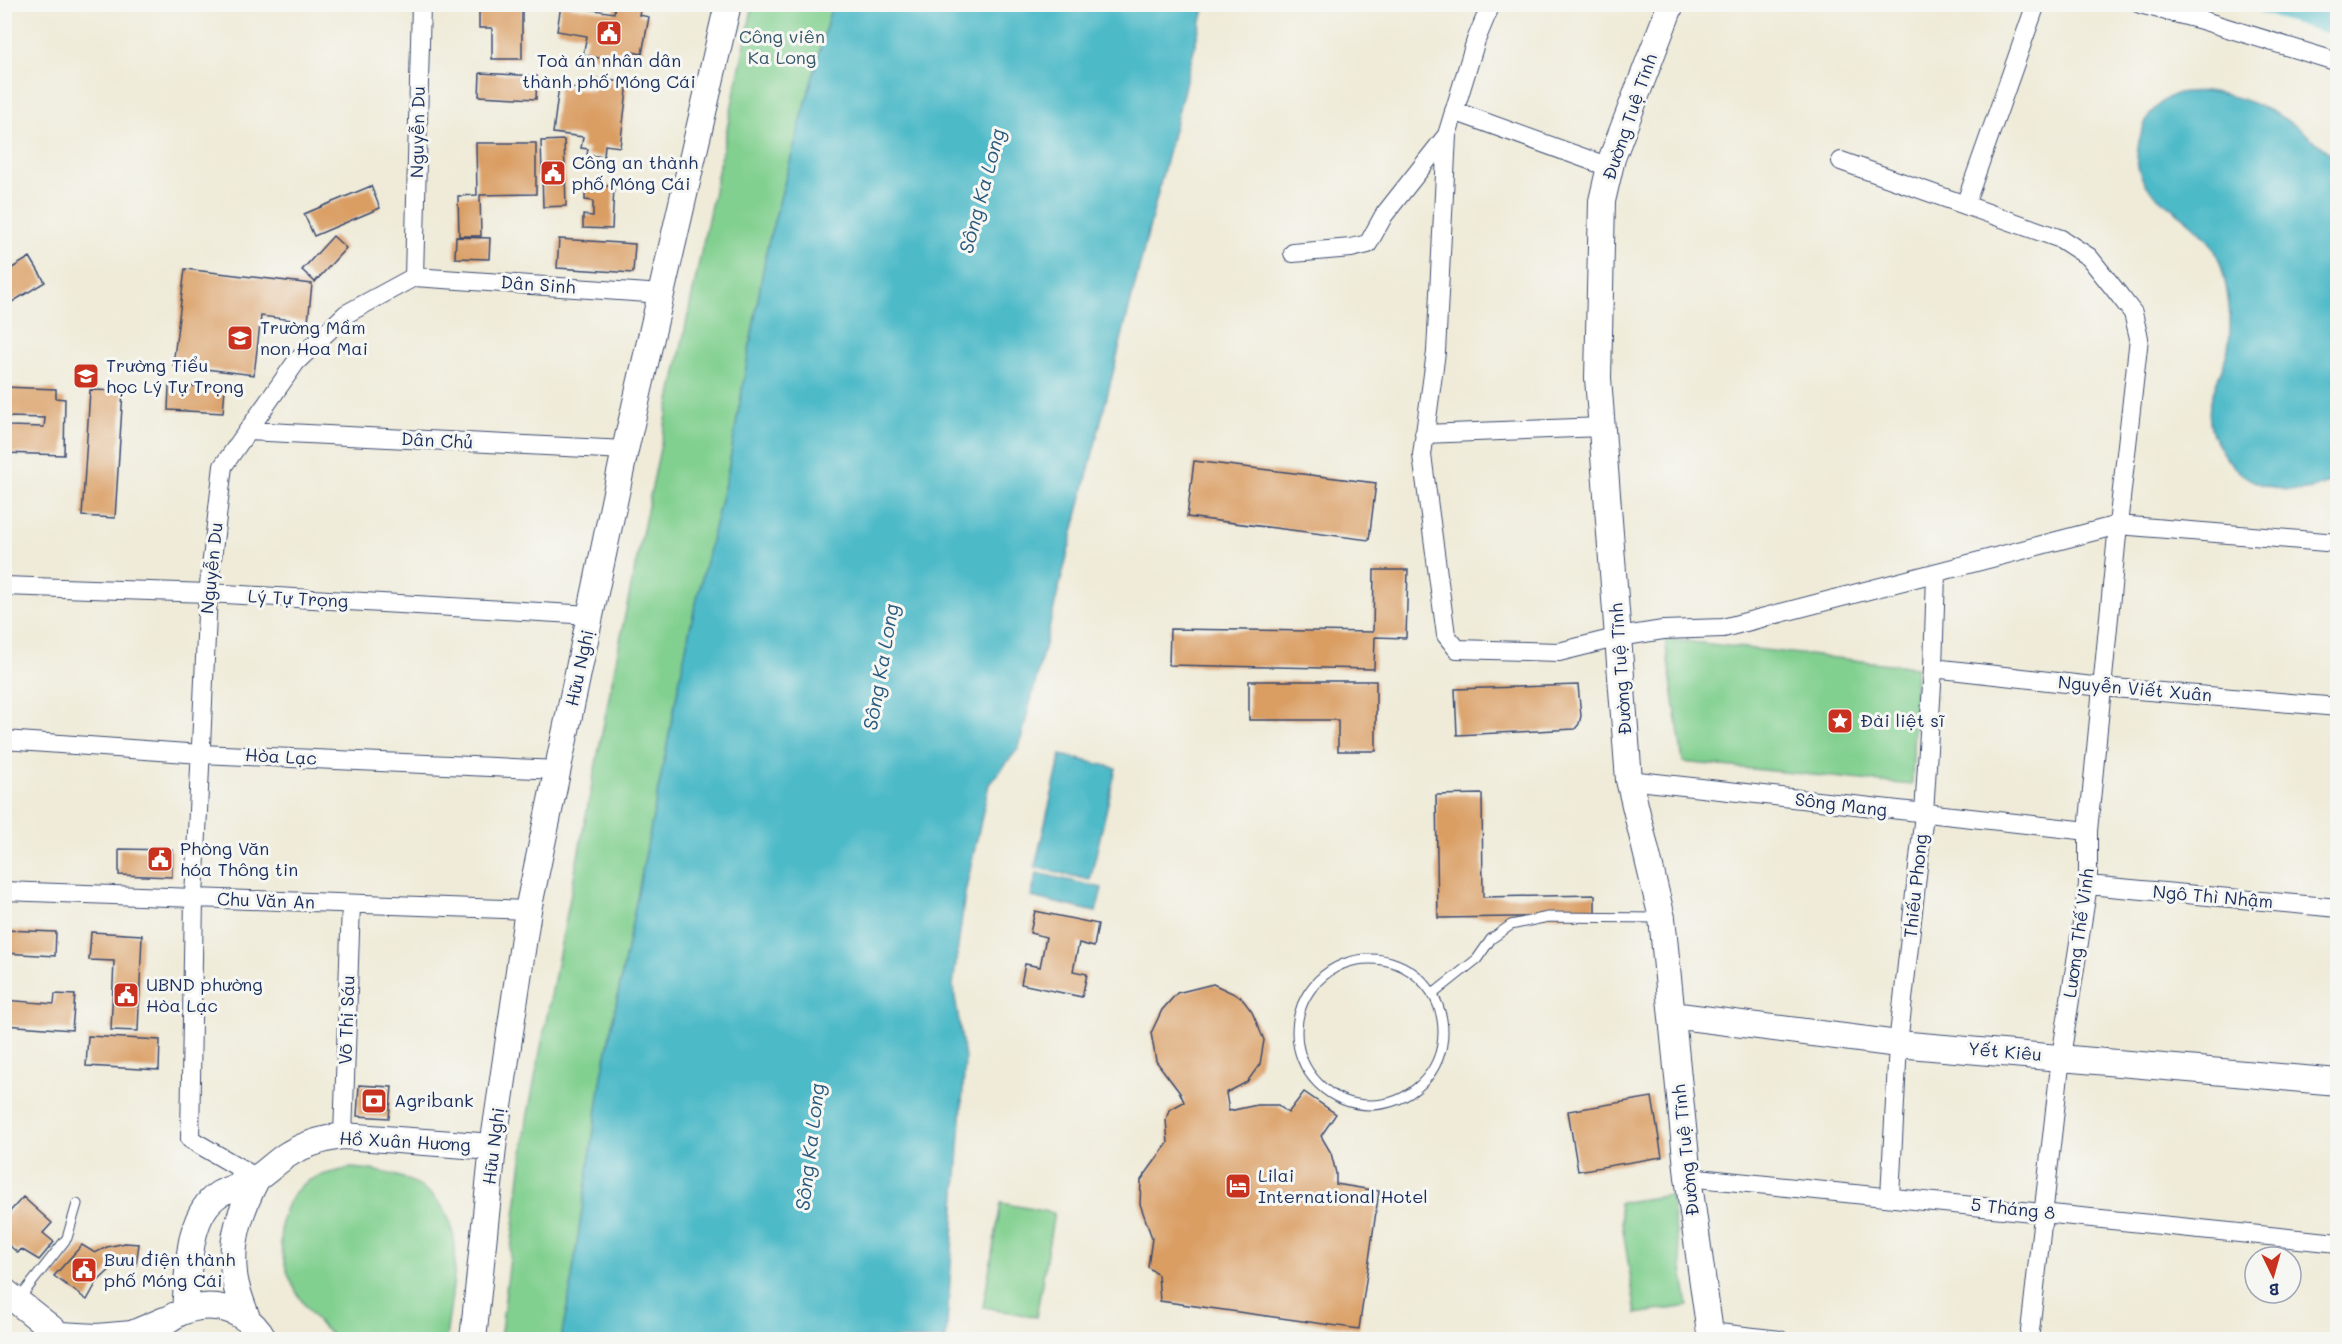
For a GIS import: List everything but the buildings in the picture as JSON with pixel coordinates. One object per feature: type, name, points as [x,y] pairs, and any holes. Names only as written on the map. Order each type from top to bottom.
[{"type":"street","name":"Nguyễn Du","points":[[257,1178],[190,1139],[194,898],[208,593],[223,466],[296,362],[346,314],[414,277],[421,4]]},
{"type":"street","name":"Hữu Nghị","points":[[473,1340],[493,1147],[528,910],[626,450],[728,4]]},
{"type":"street","points":[[1491,4],[1476,40],[1447,135],[1436,352],[1422,455],[1446,635],[1457,649],[1558,652],[1618,637],[1663,630],[1723,628],[2118,525],[2337,543]]},
{"type":"street","name":"Đường Tuệ Tĩnh","points":[[1671,4],[1609,167],[1602,213],[1598,378],[1629,780],[1662,918],[1688,1177],[1711,1336]]},
{"type":"street","points":[[1965,205],[2036,4]]},
{"type":"street","points":[[2140,4],[2198,19],[2337,62]]},
{"type":"street","points":[[1454,111],[1609,167]]},
{"type":"street","points":[[1293,253],[1351,248],[1368,244],[1384,215],[1447,135]]},
{"type":"street","name":"Lương Thế Vinh","points":[[1841,161],[2061,239],[2089,257],[2133,313],[2139,338],[2088,831],[2088,885],[2061,1057],[2029,1340]]},
{"type":"street","name":"Dân Sinh","points":[[414,277],[663,294]]},
{"type":"street","points":[[1424,434],[1602,427]]},
{"type":"street","name":"Dân Chủ","points":[[248,431],[626,450]]},
{"type":"street","name":"Thiếu Phong","points":[[1890,1197],[1898,1044],[1924,814],[1936,574]]},
{"type":"street","name":"Lý Tự Trọng","points":[[4,586],[208,593],[591,615]]},
{"type":"street","name":"Nguyễn Viết Xuân","points":[[1933,668],[2102,687],[2337,707]]},
{"type":"street","name":"Hòa Lạc","points":[[4,740],[201,754],[559,770]]},
{"type":"street","name":"Sông Mang","points":[[1629,780],[2088,831]]},
{"type":"street","name":"Ngô Thì Nhậm","points":[[2088,885],[2337,908]]},
{"type":"street","name":"Chu Văn An","points":[[4,891],[528,910]]},
{"type":"street","name":"Võ Thị Sáu","points":[[343,1136],[351,904]]},
{"type":"street","name":"Yết Kiêu","points":[[1672,1015],[1898,1044],[2337,1082]]},
{"type":"street","name":"Hồ Xuân Hương","points":[[257,1178],[286,1155],[304,1146],[323,1139],[343,1136],[493,1147]]},
{"type":"street","name":"5 Tháng 8","points":[[1688,1177],[2337,1243]]},
{"type":"street","points":[[166,1323],[195,1224],[207,1204],[218,1194],[257,1178]]},
{"type":"street","points":[[257,1178],[238,1219],[233,1272],[260,1332]]},
{"type":"street","points":[[11,1296],[63,1337],[132,1334],[166,1323],[206,1305],[227,1308],[260,1332]]},
{"type":"street","points":[[1711,1336],[1780,1340]]},
{"type":"lane","points":[[1433,994],[1477,958],[1491,939],[1511,925],[1548,917],[1662,918]]},
{"type":"lane","points":[[1377,959],[1399,965],[1419,976],[1433,994],[1442,1015],[1444,1039],[1441,1051],[1438,1062],[1425,1082],[1406,1096],[1384,1104],[1360,1105],[1337,1098],[1318,1085],[1304,1066],[1297,1045],[1297,1022],[1303,1000],[1316,982],[1334,968],[1355,960],[1377,959]]},
{"type":"lane","points":[[11,1296],[67,1238],[77,1204]]},
{"type":"green space","name":"Công viên Ka Long","points":[[753,5],[832,5],[767,248],[728,471],[690,628],[602,1076],[561,1339],[500,1340],[527,1119],[623,625]]},
{"type":"green space","points":[[1665,639],[1916,667],[1912,785],[1683,762]]},
{"type":"green space","points":[[351,1168],[386,1173],[417,1184],[441,1206],[449,1221],[455,1251],[446,1339],[341,1340],[329,1333],[316,1319],[294,1286],[282,1252],[283,1218],[289,1202],[305,1183]]},
{"type":"green space","points":[[1670,1195],[1688,1306],[1636,1314],[1619,1203]]},
{"type":"green space","points":[[1001,1203],[1054,1213],[1036,1317],[983,1307]]},
{"type":"water","name":"Sông Ka Long","points":[[832,5],[1205,5],[1019,748],[989,784],[965,893],[953,985],[965,1059],[946,1339],[561,1339],[602,1076],[690,628],[728,471],[767,248]]},
{"type":"water","points":[[2206,91],[2245,100],[2278,115],[2307,134],[2337,160],[2337,478],[2318,487],[2293,491],[2253,481],[2232,465],[2217,443],[2212,430],[2210,405],[2228,349],[2230,330],[2229,300],[2223,272],[2211,244],[2199,230],[2149,188],[2141,177],[2137,163],[2138,146],[2144,126],[2158,106],[2179,93]]},
{"type":"water","points":[[1061,755],[1116,768],[1090,880],[1035,867]]},
{"type":"water","points":[[1037,873],[1102,888],[1096,912],[1031,897]]},
{"type":"waterway","points":[[2266,4],[2338,26]]},
{"type":"place","name":"Toà án nhân dân thành phố Móng Cái","points":[[609,33]]},
{"type":"place","name":"Công an thành phố Móng Cái","points":[[553,173]]},
{"type":"place","name":"Trường Mầm non Hoa Mai","points":[[240,338]]},
{"type":"place","name":"Trường Tiểu học Lý Tự Trọng","points":[[86,376]]},
{"type":"place","name":"Đài liệt sĩ","points":[[1840,721]]},
{"type":"place","name":"Phòng Văn hóa Thông tin","points":[[160,859]]},
{"type":"place","name":"UBND phường Hòa Lạc","points":[[126,995]]},
{"type":"place","name":"Agribank","points":[[374,1101]]},
{"type":"place","name":"Lilai International Hotel","points":[[1238,1186]]},
{"type":"place","name":"Bưu điện thành phố Móng Cái","points":[[84,1270]]}]
